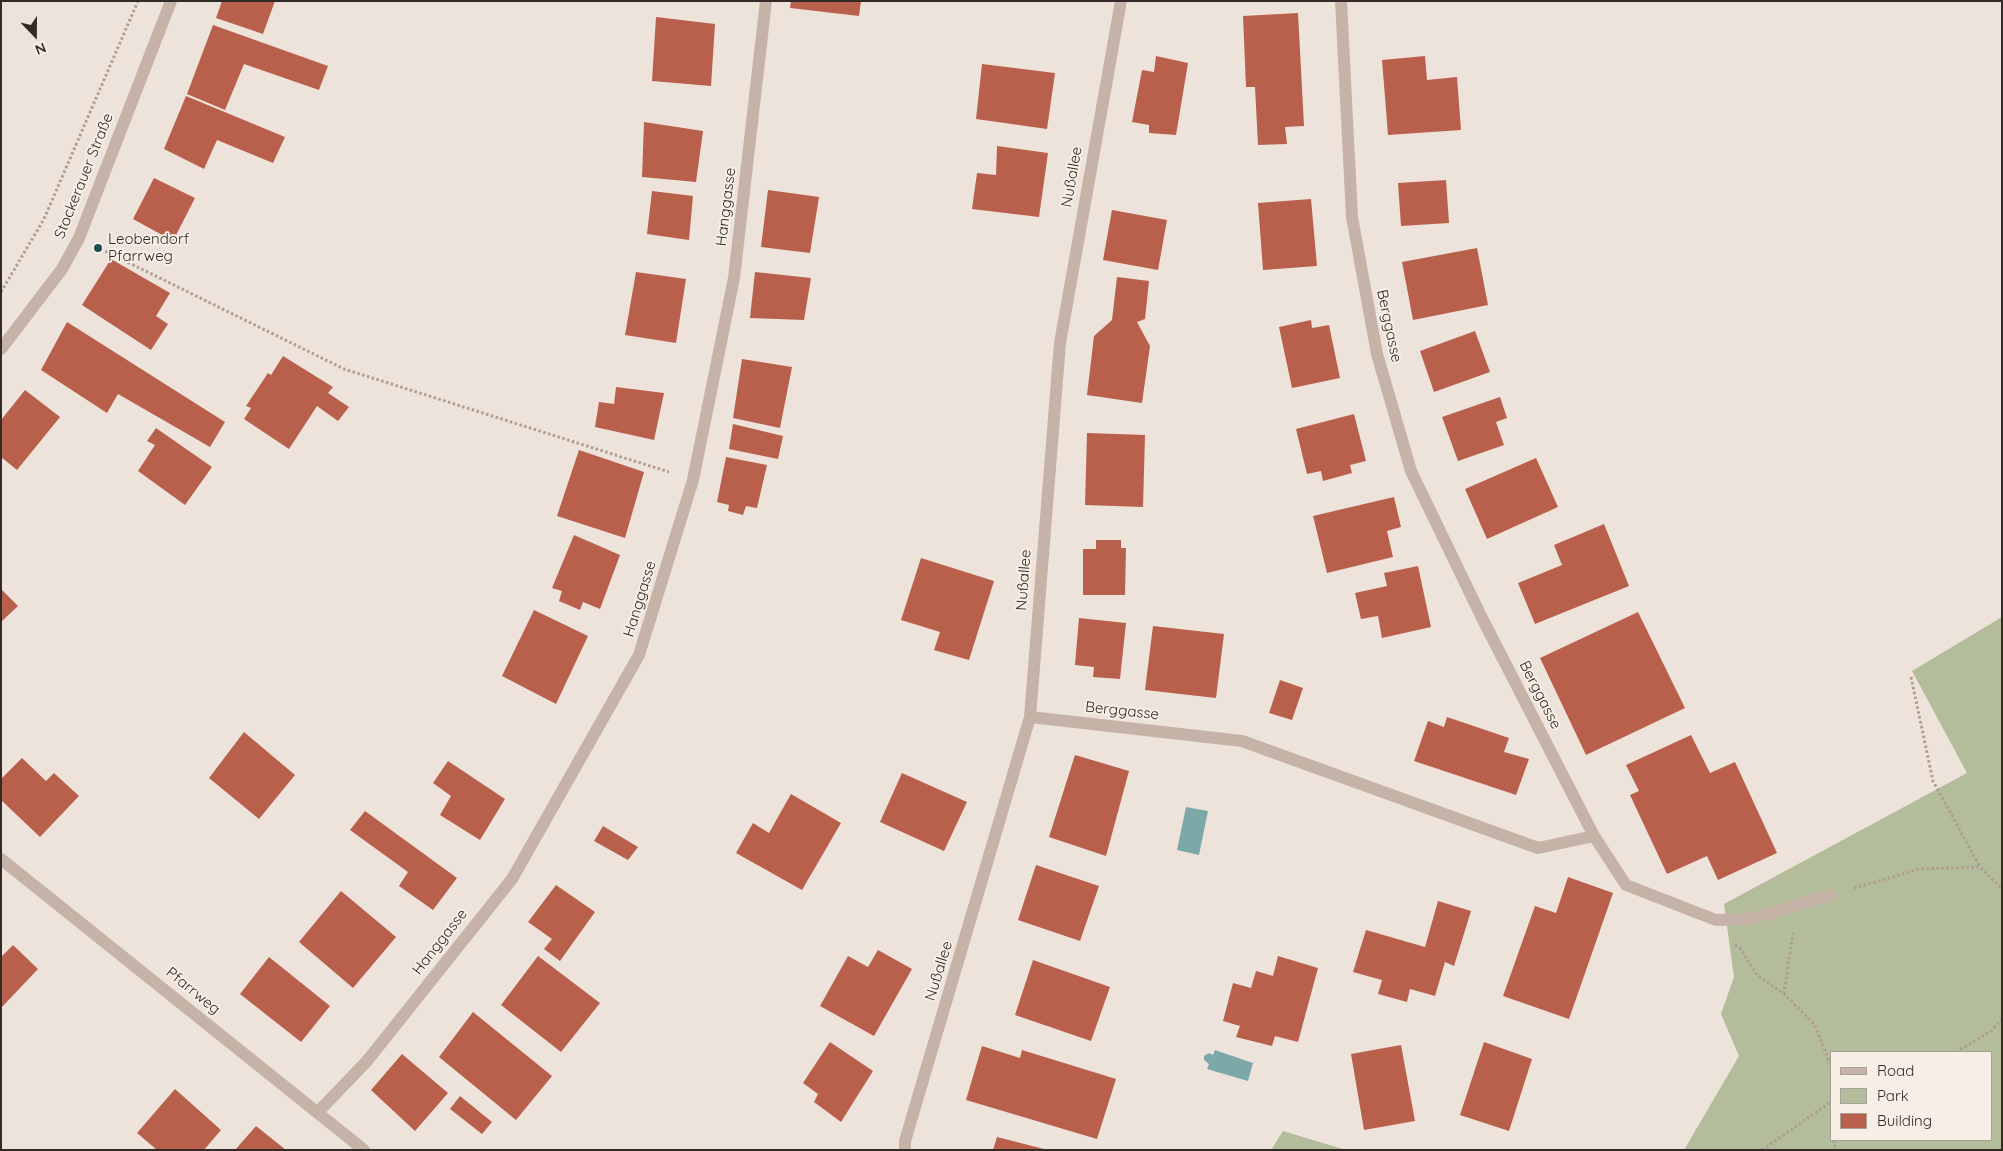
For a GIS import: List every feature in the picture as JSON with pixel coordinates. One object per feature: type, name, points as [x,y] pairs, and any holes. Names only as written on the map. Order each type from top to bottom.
[{"type":"street","name":"Stockerauer Straße","points":[[1,349],[62,268],[79,238],[171,1]]},
{"type":"street","name":"Hanggasse","points":[[318,1112],[367,1061],[512,879],[640,655],[693,480],[734,278],[766,1]]},
{"type":"street","name":"Nußallee","points":[[905,1150],[905,1141],[1030,717],[1060,343],[1121,1]]},
{"type":"street","name":"Berggasse","points":[[1030,717],[1242,741],[1538,848],[1594,836],[1483,620],[1411,471],[1377,354],[1352,217],[1340,1]]},
{"type":"street","points":[[1594,836],[1626,885],[1716,920],[1748,919],[1831,895]]},
{"type":"street","name":"Pfarrweg","points":[[1,859],[364,1150]]},
{"type":"path","points":[[1,292],[44,219],[138,1]]},
{"type":"path","points":[[79,238],[344,369],[693,480]]},
{"type":"path","points":[[1911,677],[1933,781],[1980,867],[2002,889]]},
{"type":"path","points":[[1831,895],[1920,869],[1980,867]]},
{"type":"path","points":[[1784,994],[1796,905]]},
{"type":"path","points":[[1740,948],[1757,975],[1784,994],[1815,1025],[1830,1065]]},
{"type":"path","points":[[1958,1051],[1992,1031],[2002,1018]]},
{"type":"path","points":[[1762,1150],[1830,1102]]},
{"type":"green space","points":[[2002,617],[2002,1150],[1684,1150],[1739,1056],[1721,1014],[1734,977],[1724,904],[1967,773],[1912,671]]},
{"type":"green space","points":[[1283,1131],[1346,1150],[1271,1150]]},
{"type":"water","points":[[1186,807],[1208,811],[1199,855],[1177,850]]},
{"type":"water","points":[[1215,1050],[1253,1063],[1248,1081],[1207,1069],[1209,1064],[1204,1060],[1204,1056],[1209,1053],[1213,1055]]},
{"type":"building","points":[[222,1],[275,1],[263,34],[216,18]]},
{"type":"building","points":[[791,1],[861,1],[859,16],[790,8]]},
{"type":"building","points":[[1298,13],[1304,126],[1285,127],[1287,144],[1258,145],[1255,87],[1246,87],[1243,16]]},
{"type":"building","points":[[656,17],[715,24],[711,86],[652,81]]},
{"type":"building","points":[[213,25],[328,66],[319,90],[244,64],[225,110],[187,94]]},
{"type":"building","points":[[1156,56],[1188,63],[1176,135],[1149,133],[1149,125],[1132,122],[1142,70],[1154,72]]},
{"type":"building","points":[[1425,56],[1427,80],[1457,77],[1461,130],[1388,135],[1382,60]]},
{"type":"building","points":[[982,64],[1055,73],[1047,129],[976,119]]},
{"type":"building","points":[[186,96],[285,137],[273,163],[217,140],[204,169],[164,149]]},
{"type":"building","points":[[644,122],[703,131],[696,182],[642,177]]},
{"type":"building","points":[[997,146],[1048,153],[1039,217],[972,209],[977,173],[996,175]]},
{"type":"building","points":[[154,178],[195,198],[173,241],[133,219]]},
{"type":"building","points":[[1446,180],[1449,223],[1401,226],[1398,183]]},
{"type":"building","points":[[768,190],[819,197],[810,253],[761,247]]},
{"type":"building","points":[[652,191],[693,196],[689,240],[647,234]]},
{"type":"building","points":[[1311,199],[1317,266],[1263,270],[1258,203]]},
{"type":"building","points":[[1112,210],[1167,220],[1158,270],[1103,260]]},
{"type":"building","points":[[1477,248],[1488,305],[1413,320],[1402,262]]},
{"type":"building","points":[[111,259],[170,293],[156,316],[168,324],[151,350],[82,305]]},
{"type":"building","points":[[636,272],[686,279],[676,343],[625,335]]},
{"type":"building","points":[[755,272],[811,278],[804,320],[750,318]]},
{"type":"building","points":[[1117,277],[1149,281],[1145,319],[1137,322],[1150,346],[1142,403],[1087,395],[1094,336],[1112,320]]},
{"type":"building","points":[[1311,320],[1312,328],[1329,325],[1340,378],[1292,388],[1279,327]]},
{"type":"building","points":[[67,322],[225,422],[210,447],[118,394],[107,413],[41,370]]},
{"type":"building","points":[[1475,331],[1490,372],[1434,392],[1420,351]]},
{"type":"building","points":[[283,356],[333,387],[328,393],[349,407],[338,421],[317,406],[289,449],[244,419],[251,408],[246,406],[268,373],[271,375]]},
{"type":"building","points":[[742,359],[792,367],[780,428],[733,418]]},
{"type":"building","points":[[616,387],[664,393],[654,440],[595,427],[599,402],[614,404]]},
{"type":"building","points":[[25,390],[60,417],[17,470],[1,457],[1,420]]},
{"type":"building","points":[[1500,397],[1507,418],[1496,422],[1504,445],[1458,461],[1442,417]]},
{"type":"building","points":[[1354,414],[1366,461],[1350,465],[1352,473],[1323,481],[1321,471],[1307,474],[1296,429]]},
{"type":"building","points":[[733,424],[783,436],[778,459],[729,449]]},
{"type":"building","points":[[156,428],[212,467],[185,505],[138,471],[155,445],[147,441]]},
{"type":"building","points":[[1087,433],[1145,435],[1143,507],[1085,505]]},
{"type":"building","points":[[579,450],[644,472],[625,538],[557,516]]},
{"type":"building","points":[[726,457],[767,465],[757,508],[746,506],[743,515],[728,511],[729,505],[717,502]]},
{"type":"building","points":[[1536,458],[1558,507],[1487,539],[1465,489]]},
{"type":"building","points":[[1394,497],[1401,527],[1387,531],[1393,557],[1327,573],[1313,516]]},
{"type":"building","points":[[1604,524],[1629,586],[1535,624],[1518,583],[1562,565],[1554,545]]},
{"type":"building","points":[[574,535],[620,555],[600,609],[583,602],[580,610],[559,601],[562,591],[552,588]]},
{"type":"building","points":[[1096,540],[1121,540],[1121,548],[1126,548],[1125,595],[1083,595],[1083,549],[1096,549]]},
{"type":"building","points":[[921,558],[994,581],[969,660],[934,650],[940,632],[901,620]]},
{"type":"building","points":[[1418,566],[1431,627],[1382,638],[1378,616],[1361,619],[1355,593],[1387,586],[1384,573]]},
{"type":"building","points":[[1,589],[18,606],[1,622]]},
{"type":"building","points":[[534,610],[588,636],[556,704],[502,676]]},
{"type":"building","points":[[1638,612],[1685,708],[1586,755],[1540,658]]},
{"type":"building","points":[[1079,618],[1126,623],[1120,679],[1093,677],[1094,667],[1075,665]]},
{"type":"building","points":[[1153,626],[1224,634],[1216,698],[1145,690]]},
{"type":"building","points":[[1280,680],[1303,688],[1292,720],[1269,713]]},
{"type":"building","points":[[1447,717],[1509,738],[1504,752],[1529,759],[1516,795],[1414,761],[1428,721],[1444,727]]},
{"type":"building","points":[[244,732],[295,775],[259,819],[209,778]]},
{"type":"building","points":[[1691,735],[1710,773],[1735,762],[1777,853],[1718,880],[1707,856],[1667,874],[1630,795],[1639,791],[1626,765]]},
{"type":"building","points":[[1075,755],[1129,771],[1106,856],[1049,837]]},
{"type":"building","points":[[22,758],[46,781],[54,773],[79,796],[40,837],[1,800],[1,779]]},
{"type":"building","points":[[448,761],[505,799],[480,840],[440,815],[451,796],[433,783]]},
{"type":"building","points":[[902,773],[967,802],[944,851],[880,822]]},
{"type":"building","points":[[791,794],[841,823],[802,890],[736,853],[753,823],[769,833]]},
{"type":"building","points":[[365,811],[457,878],[433,910],[399,886],[408,872],[350,830]]},
{"type":"building","points":[[603,826],[638,847],[628,860],[594,841]]},
{"type":"building","points":[[1036,865],[1099,886],[1080,941],[1018,920]]},
{"type":"building","points":[[1568,877],[1613,893],[1569,1019],[1503,996],[1535,906],[1556,913]]},
{"type":"building","points":[[556,885],[595,912],[560,961],[544,949],[552,939],[528,922]]},
{"type":"building","points":[[341,891],[396,937],[353,988],[299,942]]},
{"type":"building","points":[[1438,901],[1471,911],[1454,966],[1445,962],[1435,996],[1410,989],[1407,1002],[1378,994],[1382,980],[1353,972],[1366,930],[1425,947]]},
{"type":"building","points":[[13,945],[38,969],[1,1008],[1,957]]},
{"type":"building","points":[[878,950],[912,969],[874,1036],[820,1006],[848,956],[868,967]]},
{"type":"building","points":[[538,956],[600,1003],[561,1052],[501,1005]]},
{"type":"building","points":[[1278,956],[1318,968],[1298,1042],[1275,1036],[1272,1046],[1236,1037],[1240,1026],[1223,1021],[1233,983],[1251,988],[1256,971],[1273,976]]},
{"type":"building","points":[[269,957],[330,1006],[301,1042],[240,994]]},
{"type":"building","points":[[1033,960],[1110,987],[1091,1041],[1015,1015]]},
{"type":"building","points":[[473,1012],[552,1076],[516,1120],[439,1057]]},
{"type":"building","points":[[830,1042],[873,1071],[841,1122],[814,1102],[818,1094],[803,1083]]},
{"type":"building","points":[[1484,1042],[1532,1059],[1509,1131],[1460,1115]]},
{"type":"building","points":[[1401,1045],[1415,1121],[1364,1130],[1351,1054]]},
{"type":"building","points":[[982,1046],[1020,1058],[1022,1050],[1116,1079],[1097,1139],[966,1100]]},
{"type":"building","points":[[402,1054],[448,1093],[415,1131],[371,1090]]},
{"type":"building","points":[[175,1089],[221,1130],[204,1150],[157,1150],[137,1133]]},
{"type":"building","points":[[460,1096],[492,1122],[482,1134],[450,1109]]},
{"type":"building","points":[[256,1126],[286,1150],[235,1150]]},
{"type":"building","points":[[997,1137],[1044,1149],[1044,1150],[993,1150]]},
{"type":"place","name":"Leobendorf Pfarrweg","points":[[98,248]]}]
